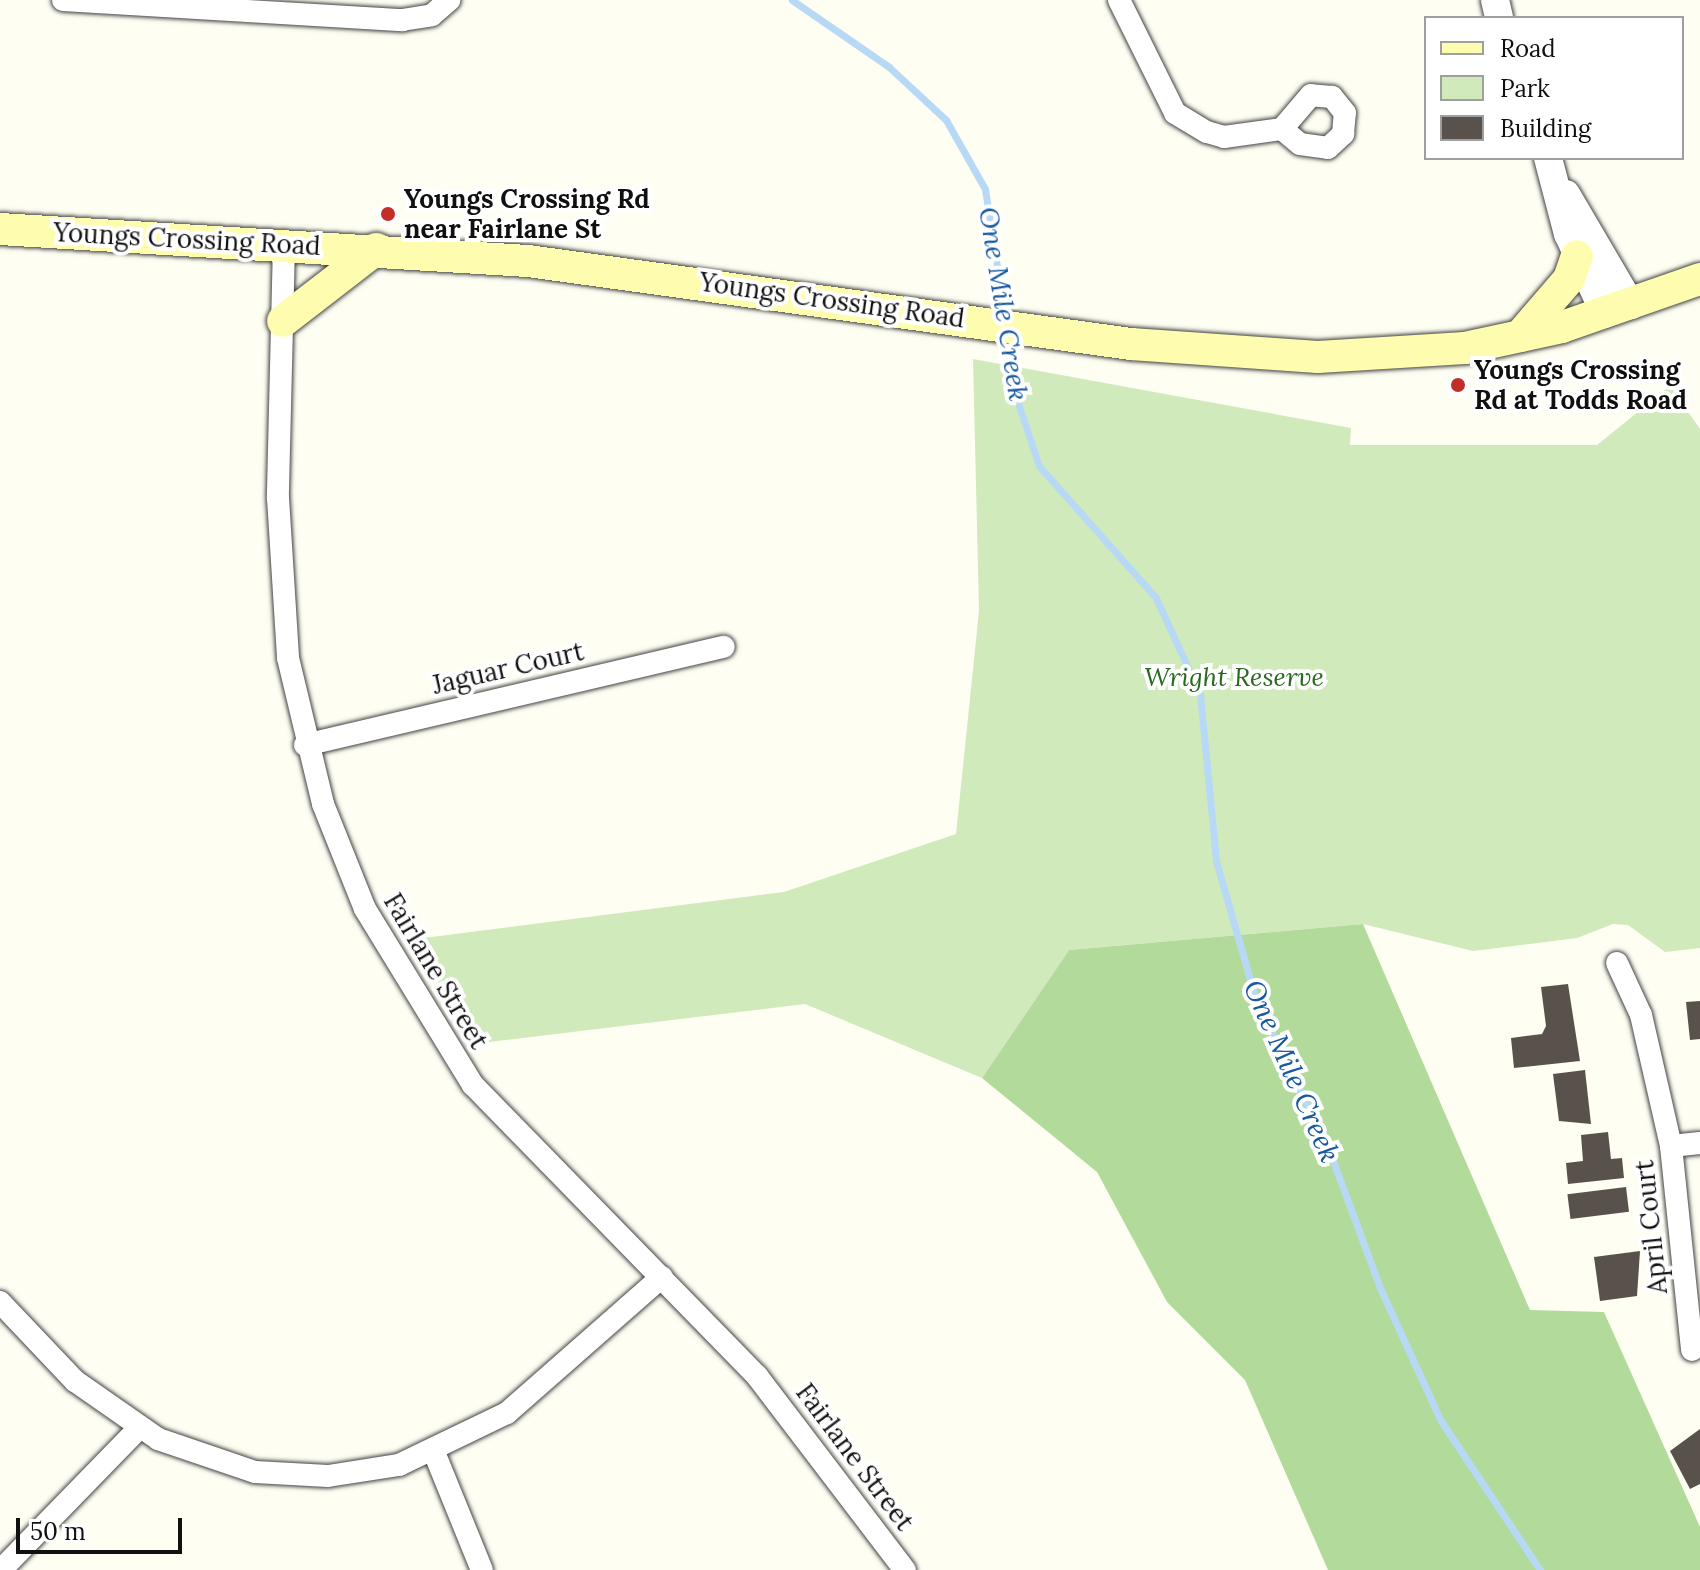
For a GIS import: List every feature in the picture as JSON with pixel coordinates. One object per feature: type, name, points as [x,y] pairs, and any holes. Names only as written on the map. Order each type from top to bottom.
[{"type":"main road","name":"Youngs Crossing Road","points":[[0,229],[376,249],[584,267],[1224,354],[1318,357],[1465,348],[1618,310],[1700,279]]},
{"type":"main road","points":[[283,321],[376,249]]},
{"type":"main road","points":[[1520,336],[1569,279],[1577,256]]},
{"type":"street","points":[[63,0],[402,20],[432,15],[449,0]]},
{"type":"street","points":[[1119,0],[1175,113],[1224,137],[1282,129]]},
{"type":"street","points":[[1552,169],[1577,256],[1618,310]]},
{"type":"street","points":[[1552,169],[1618,310]]},
{"type":"street","name":"Fairlane Street","points":[[284,244],[279,559],[305,745],[365,909],[442,1043],[513,1131],[662,1277],[757,1376],[905,1570]]},
{"type":"street","name":"Jaguar Court","points":[[305,745],[724,647]]},
{"type":"street","name":"April Court","points":[[1617,963],[1641,1015],[1671,1146],[1692,1350]]},
{"type":"street","points":[[1671,1146],[1700,1143]]},
{"type":"street","points":[[0,1302],[75,1381],[139,1428],[214,1462],[290,1476],[367,1472],[434,1452],[507,1413],[662,1277]]},
{"type":"street","points":[[1,1570],[139,1428]]},
{"type":"street","points":[[434,1452],[482,1570]]},
{"type":"green space","name":"Wright Reserve","points":[[973,359],[1351,428],[1350,445],[1597,445],[1670,386],[1700,429],[1700,948],[1665,952],[1628,925],[1613,924],[1577,938],[1473,951],[1363,924],[1069,950],[982,1078],[805,1004],[481,1043],[408,940],[784,892],[956,834],[979,611]]},
{"type":"green space","points":[[1363,924],[1530,1310],[1604,1312],[1700,1527],[1700,1570],[1328,1570],[1245,1380],[1167,1302],[1097,1172],[982,1078],[1069,950]]},
{"type":"building","points":[[1568,984],[1580,1061],[1514,1068],[1511,1038],[1542,1034],[1546,1026],[1541,987]]},
{"type":"building","points":[[1700,1001],[1700,1039],[1690,1040],[1686,1002]]},
{"type":"building","points":[[1585,1070],[1591,1124],[1559,1121],[1553,1074]]},
{"type":"building","points":[[1608,1132],[1611,1159],[1622,1158],[1624,1178],[1568,1184],[1566,1163],[1583,1161],[1581,1135]]},
{"type":"building","points":[[1626,1187],[1629,1212],[1570,1219],[1567,1194]]},
{"type":"building","points":[[1640,1251],[1637,1296],[1600,1301],[1594,1257]]},
{"type":"building","points":[[1700,1429],[1700,1484],[1690,1489],[1670,1451]]},
{"type":"waterway","name":"One Mile Creek","points":[[792,0],[889,67],[946,120],[985,189],[1005,318]]},
{"type":"waterway","name":"One Mile Creek","points":[[1007,335],[1012,385],[1039,466],[1156,598],[1200,694],[1216,861],[1255,997],[1329,1150],[1380,1288],[1441,1421],[1540,1570]]},
{"type":"place","name":"Youngs Crossing Rd near Fairlane St","points":[[388,214]]},
{"type":"place","name":"Youngs Crossing Rd at Todds Road","points":[[1458,385]]}]
